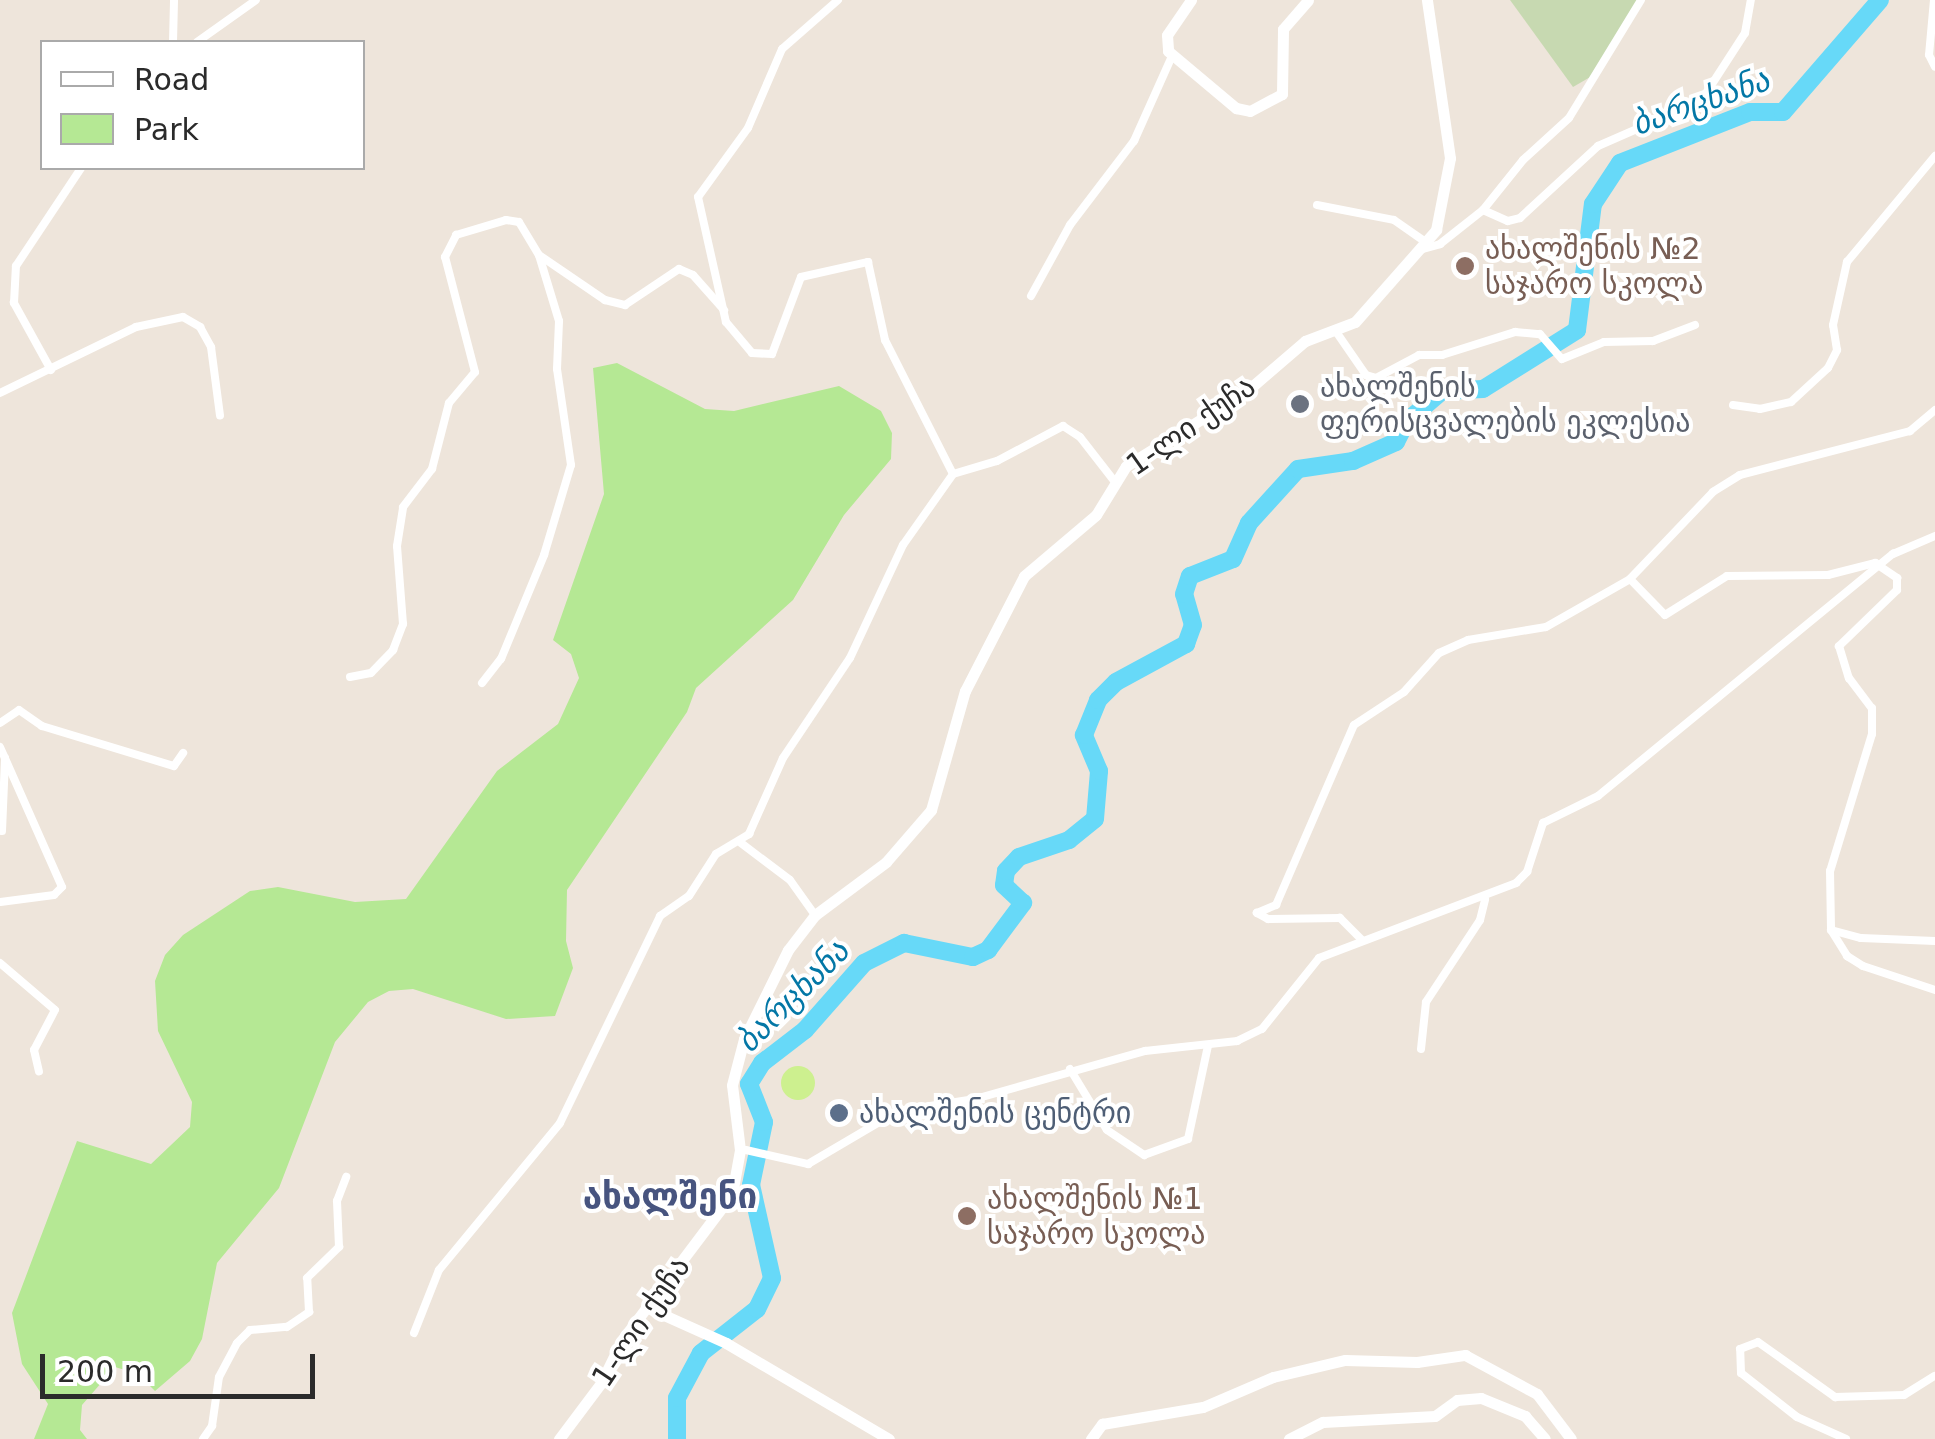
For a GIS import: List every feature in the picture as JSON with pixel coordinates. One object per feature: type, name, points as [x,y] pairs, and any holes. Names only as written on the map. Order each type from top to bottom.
[{"type":"street","points":[[173,40],[174,0]]},
{"type":"street","points":[[200,40],[256,0]]},
{"type":"street","points":[[838,0],[782,49],[748,128],[698,197],[724,310],[735,338],[752,352],[772,354],[801,277],[868,262],[885,340],[954,474]]},
{"type":"street","points":[[1030,296],[1070,225],[1134,141],[1172,56],[1168,35],[1191,0]]},
{"type":"street","points":[[1172,56],[1236,108],[1256,110],[1282,94],[1284,29],[1308,0]]},
{"type":"street","points":[[1425,246],[1443,211],[1450,158],[1428,0]]},
{"type":"street","points":[[1318,205],[1394,220],[1425,246],[1440,244],[1483,210],[1523,160],[1570,118],[1641,0]]},
{"type":"street","points":[[1483,210],[1508,221],[1520,218],[1598,146],[1701,101],[1745,33],[1752,0]]},
{"type":"street","points":[[1934,0],[1929,56],[1935,67]]},
{"type":"street","points":[[1733,405],[1760,409],[1790,402],[1828,368],[1836,350],[1833,325],[1847,262],[1935,156]]},
{"type":"street","points":[[51,370],[14,303],[16,266],[80,170]]},
{"type":"street","points":[[350,677],[371,674],[393,650],[402,624],[397,546],[403,507],[432,469],[449,403],[475,372],[445,257],[456,235],[506,220],[519,222],[539,255],[559,321],[556,370],[571,465],[544,555],[501,659],[482,684]]},
{"type":"street","name":"1-ლი ქუჩა","points":[[559,1439],[646,1307],[723,1210],[738,1179],[743,1150],[732,1085],[744,1039],[788,950],[815,916],[886,862],[932,810],[965,691],[1024,576],[1096,515],[1126,466],[1248,390],[1306,341],[1337,333],[1356,322],[1425,246]]},
{"type":"street","points":[[539,255],[605,300],[625,304],[679,268],[693,274],[724,310]]},
{"type":"street","points":[[0,393],[136,328],[183,316],[200,327],[211,347],[220,415]]},
{"type":"street","points":[[1337,333],[1366,374],[1376,378],[1420,355],[1514,332],[1540,334],[1562,359],[1604,342],[1653,341],[1695,325]]},
{"type":"street","points":[[1361,940],[1340,918],[1268,919],[1256,913],[1276,906],[1354,725],[1455,645],[1546,627],[1630,579],[1713,492],[1740,476],[1910,431],[1935,410]]},
{"type":"street","points":[[414,1333],[439,1270],[560,1123],[660,916],[688,896],[716,854],[741,843],[783,758],[850,658],[903,545],[954,474],[996,461],[1063,426],[1080,437],[1115,482]]},
{"type":"street","points":[[743,1150],[762,1150],[808,1164],[898,1111],[975,1099],[1070,1069],[1145,1051],[1208,1046],[1262,1029],[1320,958],[1361,940],[1485,900],[1527,872],[1543,823],[1598,796],[1815,616],[1883,568],[1893,554],[1935,536]]},
{"type":"street","points":[[1630,579],[1665,614],[1727,576],[1828,575],[1875,564],[1897,578],[1897,590],[1839,646],[1849,678],[1872,708],[1872,734],[1830,870],[1831,930],[1846,956],[1863,966],[1935,990]]},
{"type":"street","points":[[0,722],[19,710],[42,726],[174,766],[183,753]]},
{"type":"street","points":[[2,750],[2,830]]},
{"type":"street","points":[[0,902],[54,896],[62,887],[2,750]]},
{"type":"street","points":[[741,843],[790,880],[815,916]]},
{"type":"street","points":[[1421,1049],[1426,1002],[1480,920],[1485,900]]},
{"type":"street","points":[[1831,930],[1860,938],[1935,941]]},
{"type":"street","points":[[0,963],[55,1010],[34,1050],[38,1072]]},
{"type":"street","points":[[1070,1069],[1107,1130],[1144,1156],[1188,1138],[1208,1046]]},
{"type":"street","points":[[203,1439],[212,1426],[219,1377],[237,1342],[250,1330],[287,1327],[309,1312],[307,1278],[338,1247],[337,1201],[346,1177]]},
{"type":"street","points":[[646,1307],[726,1343],[889,1439]]},
{"type":"street","points":[[1846,1439],[1797,1417],[1741,1372],[1740,1349],[1758,1342],[1821,1393],[1835,1396],[1904,1395],[1935,1376]]},
{"type":"street","points":[[1091,1439],[1102,1424],[1203,1407],[1273,1377],[1345,1360],[1417,1362],[1465,1355],[1537,1394],[1571,1439]]},
{"type":"street","points":[[1289,1439],[1323,1422],[1434,1416],[1457,1400],[1480,1398],[1516,1410],[1545,1439]]},
{"type":"green space","points":[[1510,0],[1637,0],[1592,76],[1573,87]]},
{"type":"green space","points":[[617,363],[705,409],[734,411],[839,386],[881,411],[892,433],[891,459],[844,515],[793,600],[696,688],[687,712],[567,890],[566,941],[573,968],[555,1016],[506,1019],[413,989],[389,991],[368,1002],[335,1042],[279,1188],[217,1263],[202,1339],[190,1361],[155,1391],[138,1374],[115,1367],[82,1405],[80,1430],[87,1439],[34,1439],[48,1404],[22,1364],[12,1313],[77,1141],[151,1164],[190,1127],[192,1102],[158,1031],[155,981],[165,955],[183,935],[250,891],[278,887],[355,902],[406,899],[497,771],[558,724],[579,678],[571,654],[553,640],[604,494],[593,368]]},
{"type":"green space","points":[[798,1066],[810,1071],[815,1083],[810,1095],[798,1100],[786,1095],[781,1083],[786,1071]]},
{"type":"waterway","name":"ბარცხანა","points":[[677,1439],[677,1398],[701,1353],[757,1309],[772,1278],[751,1185],[764,1122],[749,1084],[762,1063],[805,1030],[864,963],[904,943],[973,957],[988,950],[1023,903],[1004,885],[1006,871],[1019,857],[1069,840],[1095,819],[1099,771],[1084,735],[1098,700],[1116,682],[1186,644],[1193,625],[1184,594],[1190,576],[1233,559],[1249,523],[1298,469],[1353,461],[1396,442],[1406,422],[1442,391],[1483,389],[1577,330],[1593,204],[1620,163],[1750,112],[1783,112],[1880,0]]},
{"type":"place","name":"ახალშენის №2 საჯარო სკოლა","points":[[1465,266]]},
{"type":"place","name":"ახალშენის ფერისცვალების ეკლესია","points":[[1300,404]]},
{"type":"place","name":"ახალშენის ცენტრი","points":[[839,1113]]},
{"type":"place","name":"ახალშენის №1 საჯარო სკოლა","points":[[967,1216]]},
{"type":"district","name":"ახალშენი","points":[[670,1196]]}]
